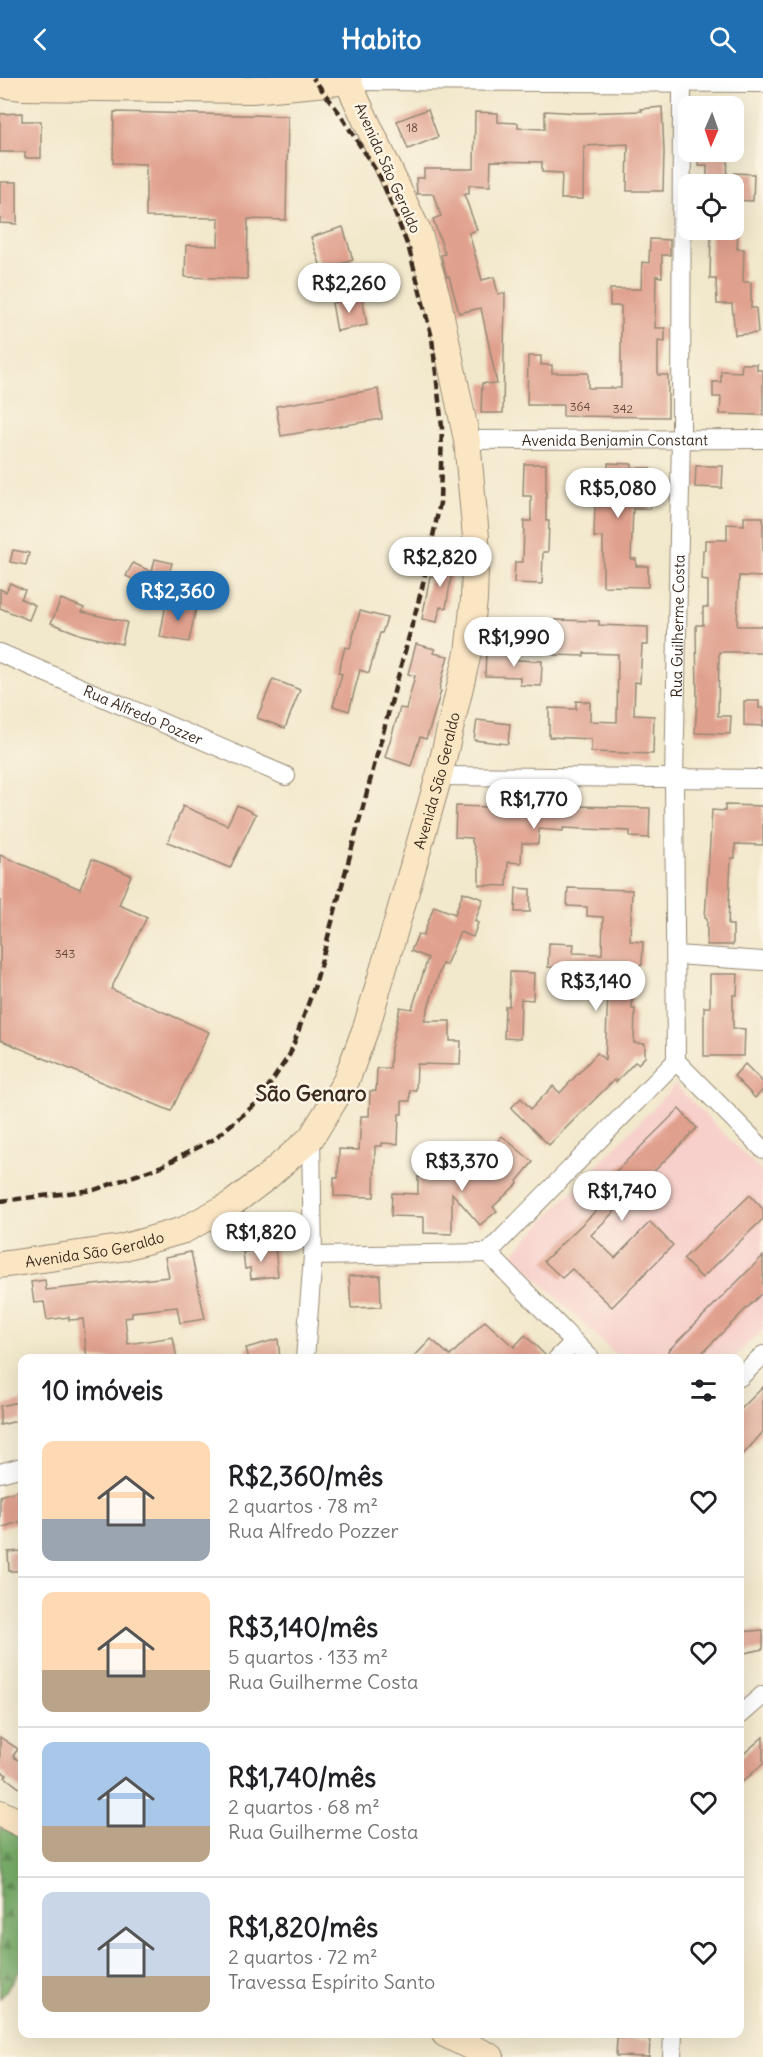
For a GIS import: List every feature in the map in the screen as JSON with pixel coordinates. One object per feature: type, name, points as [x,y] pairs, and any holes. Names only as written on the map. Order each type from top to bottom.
[{"type":"street","points":[[0,84],[23,87],[114,83],[251,90],[357,79],[763,83]]},
{"type":"street","name":"Avenida São Geraldo","points":[[0,1264],[121,1248],[184,1230],[230,1205],[267,1177],[311,1138],[346,1081],[367,1025],[439,776],[468,653],[474,600],[476,537],[467,440],[437,297],[419,234],[357,79]]},
{"type":"street","name":"Rua Guilherme Costa","points":[[676,1061],[674,778],[681,438],[682,82]]},
{"type":"street","name":"Avenida Benjamin Constant","points":[[467,440],[763,439]]},
{"type":"street","name":"Rua Alfredo Pozzer","points":[[0,653],[285,776]]},
{"type":"street","points":[[439,776],[763,779]]},
{"type":"street","points":[[676,955],[763,961]]},
{"type":"street","points":[[314,1256],[488,1253],[676,1061],[763,1149]]},
{"type":"street","points":[[304,1354],[314,1256],[311,1138]]},
{"type":"street","points":[[488,1253],[586,1354]]},
{"type":"street","points":[[562,1354],[574,1342]]},
{"type":"street","points":[[744,1373],[763,1355]]},
{"type":"street","points":[[0,1473],[18,1468]]},
{"type":"street","points":[[744,1712],[763,1695]]},
{"type":"street","points":[[0,1812],[18,1822]]},
{"type":"street","points":[[453,2038],[491,2057]]},
{"type":"street","points":[[672,2038],[672,2057]]},
{"type":"shaded area","points":[[675,1085],[763,1173],[763,1329],[738,1354],[615,1354],[512,1254]]},
{"type":"green space","points":[[0,1827],[18,1837],[18,1974],[0,1999]]},
{"type":"building","points":[[662,107],[663,191],[627,191],[628,144],[584,146],[583,199],[561,199],[562,173],[542,172],[542,162],[491,161],[490,186],[469,185],[469,194],[464,194],[477,230],[469,233],[482,280],[494,277],[498,294],[505,293],[503,413],[481,413],[482,383],[497,384],[481,308],[459,313],[441,255],[445,254],[433,219],[441,216],[433,194],[417,194],[416,178],[424,178],[424,169],[474,169],[475,112],[498,113],[498,122],[518,123],[518,128],[545,129],[545,111],[580,113],[642,111],[641,109]]},
{"type":"building","points":[[428,109],[438,137],[408,149],[397,121]]},
{"type":"building","points":[[114,112],[288,116],[286,220],[248,219],[247,279],[185,277],[186,245],[218,246],[219,218],[146,217],[146,164],[113,163]]},
{"type":"building","points":[[22,113],[22,121],[41,121],[41,158],[25,158],[25,152],[0,152],[0,114]]},
{"type":"building","points":[[698,162],[728,162],[727,174],[707,174],[707,165],[698,165]]},
{"type":"building","points":[[734,173],[754,174],[753,201],[744,201],[744,174]]},
{"type":"building","points":[[0,182],[17,182],[17,224],[0,223]]},
{"type":"building","points":[[343,227],[353,260],[322,270],[311,237]]},
{"type":"building","points":[[650,239],[670,240],[670,255],[662,255],[662,277],[656,276],[655,328],[665,328],[665,342],[658,341],[658,375],[668,375],[668,417],[563,416],[563,405],[527,405],[528,356],[541,356],[541,365],[552,365],[552,373],[588,373],[588,388],[621,388],[621,306],[610,306],[610,289],[641,289],[642,262],[649,263]]},
{"type":"building","points":[[711,240],[737,240],[737,249],[744,249],[743,282],[751,282],[751,308],[756,308],[758,333],[735,335],[732,304],[717,304],[716,279],[710,279]]},
{"type":"building","points":[[362,297],[367,325],[337,331],[332,303]]},
{"type":"building","points":[[742,364],[757,364],[757,370],[763,370],[763,415],[720,414],[721,397],[713,397],[713,382],[721,382],[721,371],[741,372]]},
{"type":"building","points":[[378,389],[382,419],[281,436],[276,406]]},
{"type":"building","points":[[608,463],[632,464],[632,468],[650,468],[650,509],[633,509],[631,559],[636,559],[636,566],[648,566],[648,587],[603,586],[603,537],[594,537],[595,503],[580,503],[580,472],[608,472]]},
{"type":"building","points":[[524,464],[546,464],[548,552],[543,552],[542,584],[514,583],[515,562],[523,562],[524,521],[531,521],[531,496],[523,496]]},
{"type":"building","points":[[696,466],[723,466],[722,488],[695,487]]},
{"type":"building","points":[[744,517],[763,517],[763,577],[739,576],[737,626],[763,626],[763,652],[719,652],[718,716],[731,716],[730,734],[695,733],[696,625],[703,625],[703,607],[708,607],[708,581],[702,580],[705,540],[727,540],[727,524],[744,525]]},
{"type":"building","points":[[13,550],[29,553],[26,565],[10,562]]},
{"type":"building","points":[[437,557],[460,559],[460,573],[452,572],[446,608],[440,607],[437,622],[422,619],[430,576],[436,577]]},
{"type":"building","points":[[155,559],[172,563],[161,602],[145,597],[148,587],[126,576],[133,563],[152,572]]},
{"type":"building","points":[[10,583],[25,590],[21,599],[35,605],[29,620],[0,608],[0,589],[6,592]]},
{"type":"building","points":[[61,599],[84,608],[82,612],[127,622],[122,644],[82,635],[51,623]]},
{"type":"building","points":[[166,603],[196,608],[189,642],[160,637]]},
{"type":"building","points":[[360,611],[387,618],[382,633],[380,633],[369,673],[360,670],[349,711],[333,706],[342,674],[338,673],[345,647],[350,648]]},
{"type":"building","points":[[555,620],[599,621],[599,625],[648,627],[648,645],[642,645],[640,683],[635,682],[634,715],[654,716],[653,754],[591,752],[591,739],[549,737],[549,708],[576,709],[576,701],[590,702],[590,721],[617,722],[618,654],[554,655]]},
{"type":"building","points":[[416,644],[435,649],[433,653],[448,656],[430,728],[426,739],[420,737],[411,766],[385,757],[400,708],[406,709],[415,676],[408,674]]},
{"type":"building","points":[[486,652],[515,653],[515,660],[542,661],[541,686],[520,685],[520,677],[485,676]]},
{"type":"building","points":[[273,679],[300,690],[285,728],[257,718]]},
{"type":"building","points":[[744,701],[759,701],[759,708],[763,708],[763,726],[744,725]]},
{"type":"building","points":[[477,720],[510,724],[508,744],[474,740]]},
{"type":"building","points":[[489,800],[502,801],[502,804],[650,808],[649,838],[630,837],[630,831],[539,829],[538,844],[522,843],[521,863],[508,862],[507,886],[479,885],[479,863],[471,838],[455,837],[456,806],[488,807]]},
{"type":"building","points":[[237,805],[256,814],[230,868],[168,842],[183,806],[227,825]]},
{"type":"building","points":[[725,805],[763,806],[763,845],[735,844],[735,858],[731,858],[728,925],[733,925],[733,945],[707,945],[707,918],[705,918],[712,810],[725,811]]},
{"type":"building","points":[[0,855],[80,889],[92,859],[131,875],[119,905],[147,917],[111,989],[209,1032],[171,1111],[0,1040]]},
{"type":"building","points":[[516,888],[530,889],[530,912],[515,912]]},
{"type":"building","points":[[568,888],[632,890],[630,941],[643,942],[642,965],[632,965],[632,1009],[635,1009],[634,1043],[645,1044],[645,1057],[638,1064],[635,1062],[616,1082],[614,1080],[549,1145],[511,1108],[521,1098],[531,1109],[553,1086],[560,1093],[597,1053],[605,1060],[609,970],[548,967],[549,943],[574,944],[573,953],[602,954],[603,917],[587,916],[587,907],[567,906]]},
{"type":"building","points":[[463,892],[483,899],[475,921],[478,923],[473,937],[460,932],[446,965],[442,964],[424,1021],[450,1021],[450,1041],[461,1041],[460,1065],[417,1064],[416,1090],[410,1090],[410,1101],[402,1101],[398,1144],[382,1143],[382,1146],[375,1146],[374,1197],[334,1196],[334,1178],[338,1178],[339,1149],[359,1150],[361,1116],[369,1116],[370,1091],[376,1091],[377,1068],[390,1068],[391,1048],[400,1007],[412,1009],[428,958],[411,951],[418,934],[423,936],[434,906],[455,914]]},
{"type":"building","points":[[510,972],[534,973],[533,1000],[521,999],[520,1039],[504,1038],[505,1006],[509,1006]]},
{"type":"building","points":[[710,974],[738,974],[737,995],[733,995],[733,1028],[745,1029],[744,1056],[704,1056],[704,1007],[710,1007]]},
{"type":"building","points":[[745,1064],[763,1082],[763,1090],[755,1098],[734,1076]]},
{"type":"building","points":[[679,1109],[697,1128],[591,1235],[615,1258],[650,1222],[673,1245],[612,1307],[572,1269],[562,1278],[544,1261],[606,1201],[596,1191]]},
{"type":"building","points":[[502,1136],[533,1162],[517,1181],[518,1183],[493,1207],[497,1211],[480,1225],[452,1193],[452,1234],[424,1233],[424,1217],[391,1216],[392,1193],[418,1194],[418,1177],[491,1176],[505,1162],[491,1149]]},
{"type":"building","points":[[750,1195],[763,1209],[763,1219],[702,1278],[683,1259]]},
{"type":"building","points":[[275,1247],[278,1276],[251,1279],[250,1268],[245,1269],[243,1252]]},
{"type":"building","points":[[191,1252],[205,1319],[180,1323],[177,1307],[132,1312],[132,1317],[125,1318],[128,1344],[173,1337],[176,1354],[86,1354],[83,1319],[69,1320],[69,1317],[47,1320],[44,1302],[34,1303],[31,1282],[45,1280],[46,1290],[169,1277],[165,1257]]},
{"type":"building","points":[[763,1256],[763,1292],[701,1354],[671,1354],[668,1351]]},
{"type":"building","points":[[380,1275],[381,1307],[351,1308],[349,1276]]},
{"type":"building","points":[[485,1321],[514,1347],[525,1335],[544,1354],[452,1354]]},
{"type":"building","points":[[278,1339],[280,1354],[248,1354],[246,1348]]},
{"type":"building","points":[[431,1339],[448,1354],[417,1354]]},
{"type":"building","points":[[763,1387],[763,1432],[744,1453],[744,1406]]},
{"type":"building","points":[[18,1402],[18,1421],[0,1425],[0,1406]]},
{"type":"building","points":[[18,1490],[18,1522],[0,1528],[0,1496]]},
{"type":"building","points":[[18,1551],[18,1571],[9,1571],[8,1552]]},
{"type":"building","points":[[763,1630],[763,1649],[744,1653],[744,1632]]},
{"type":"building","points":[[0,1737],[18,1749],[13,1756],[18,1760],[18,1787],[5,1777],[7,1775],[2,1772],[0,1775]]},
{"type":"building","points":[[763,1737],[763,1764],[744,1781],[744,1754]]},
{"type":"building","points":[[617,2038],[650,2040],[649,2057],[616,2056]]},
{"type":"railway","points":[[0,1201],[94,1190],[162,1166],[214,1139],[258,1102],[290,1054],[315,985],[422,588],[440,503],[442,427],[432,338],[409,249],[382,180],[338,111],[313,78]]},
{"type":"district","name":"São Genaro","points":[[311,1093]]}]
